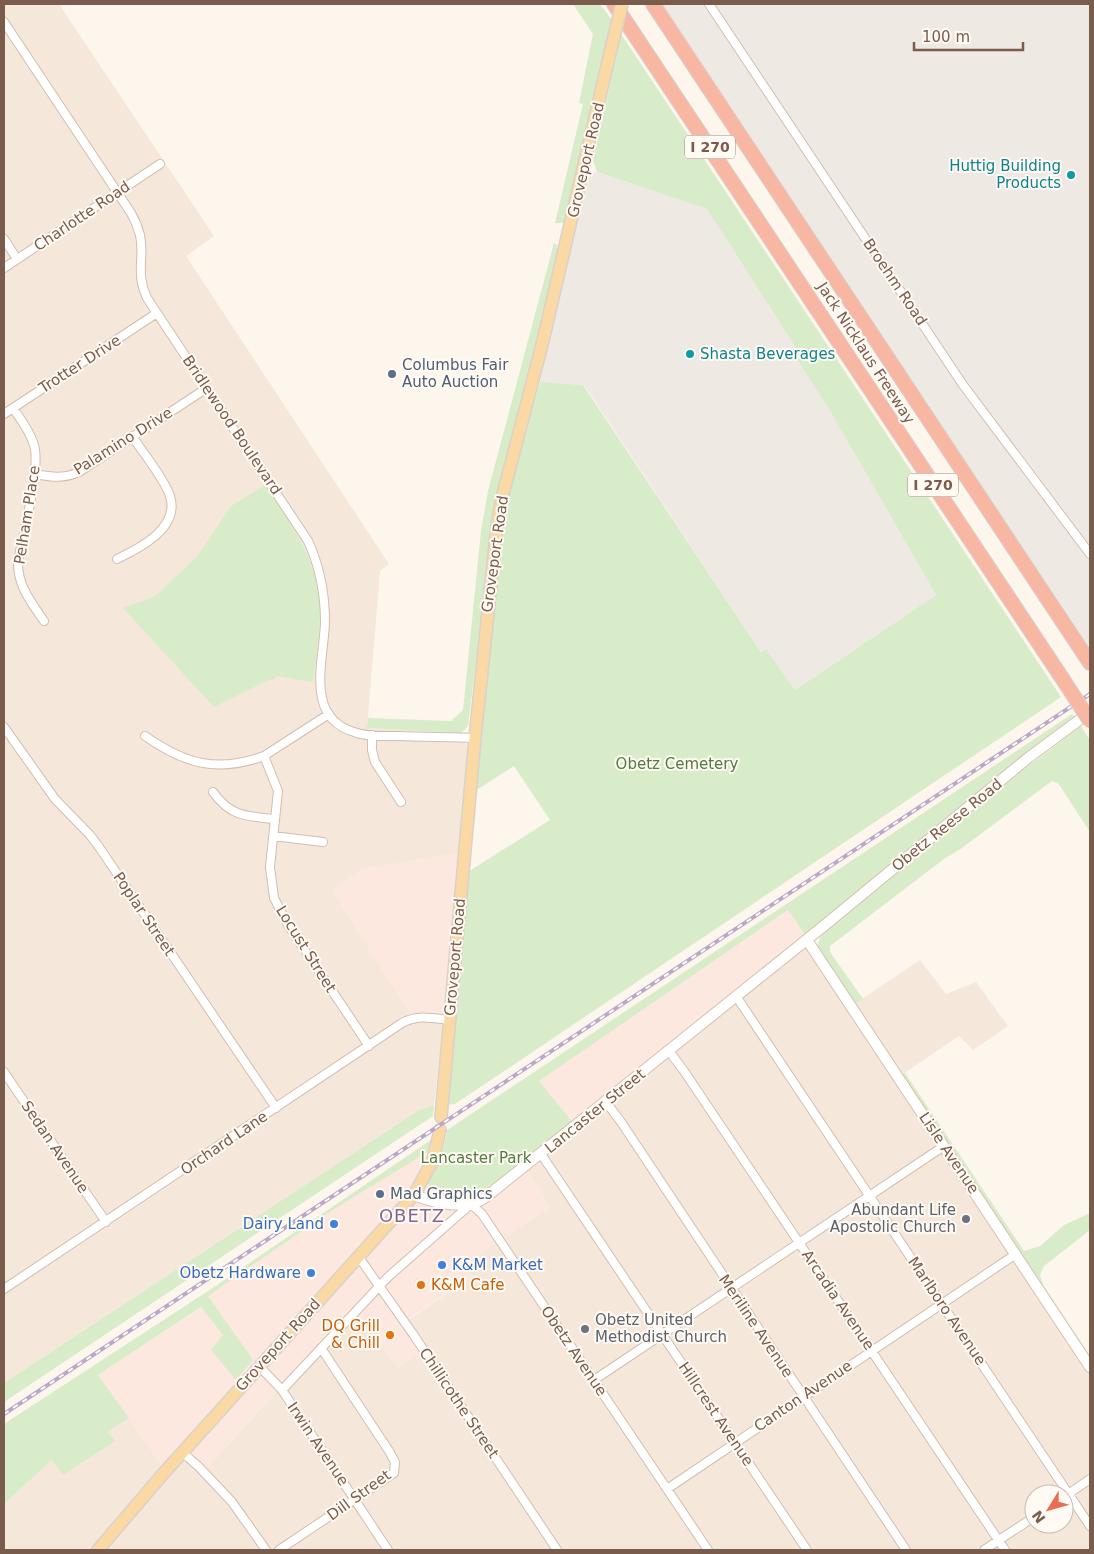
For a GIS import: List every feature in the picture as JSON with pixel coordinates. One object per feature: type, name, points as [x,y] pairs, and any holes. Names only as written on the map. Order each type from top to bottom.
[{"type":"highway","name":"Jack Nicklaus Freeway","points":[[614,4],[1090,721]]},
{"type":"highway","name":"Jack Nicklaus Freeway","points":[[653,4],[1089,661]]},
{"type":"main road","name":"Groveport Road","points":[[441,1117],[475,738],[491,579],[502,498],[542,345],[622,4]]},
{"type":"main road","name":"Groveport Road","points":[[98,1550],[182,1452],[414,1195],[433,1160],[440,1130]]},
{"type":"street","name":"Broehm Road","points":[[709,4],[960,381],[1090,554]]},
{"type":"street","name":"Bridlewood Boulevard","points":[[4,22],[137,225],[141,251],[140,279],[147,298],[299,526],[316,557],[323,585],[324,615],[320,691],[328,714]]},
{"type":"street","name":"Charlotte Road","points":[[4,268],[160,164]]},
{"type":"street","points":[[4,239],[17,259]]},
{"type":"street","name":"Trotter Drive","points":[[4,414],[157,313]]},
{"type":"street","name":"Palamino Drive","points":[[34,474],[58,478],[73,475],[207,388]]},
{"type":"street","name":"Pelham Place","points":[[13,408],[28,430],[34,445],[36,459],[18,570],[22,588],[44,621]]},
{"type":"street","points":[[117,559],[139,549],[162,529],[170,516],[171,510],[171,501],[166,487],[132,436]]},
{"type":"street","name":"Obetz Reese Road","points":[[807,940],[1028,758],[1090,712]]},
{"type":"street","points":[[146,736],[179,757],[205,764],[229,764],[264,756],[328,714],[344,729],[354,733],[475,738]]},
{"type":"street","name":"Poplar Street","points":[[4,727],[55,800],[99,846],[276,1108]]},
{"type":"street","points":[[372,735],[372,750],[375,762],[401,802]]},
{"type":"street","name":"Locust Street","points":[[264,756],[278,791],[270,867],[274,898],[288,925],[369,1046]]},
{"type":"street","points":[[213,792],[226,808],[236,813],[274,819]]},
{"type":"street","points":[[273,836],[322,842]]},
{"type":"street","name":"Lancaster Street","points":[[282,1390],[379,1286],[471,1204],[486,1197],[541,1154],[807,940]]},
{"type":"street","name":"Lisle Avenue","points":[[807,940],[1090,1367]]},
{"type":"street","name":"Marlboro Avenue","points":[[736,996],[942,1304],[1059,1484]]},
{"type":"street","name":"Orchard Lane","points":[[4,1289],[411,1018],[420,1016],[450,1020]]},
{"type":"street","name":"Arcadia Avenue","points":[[670,1051],[1005,1550]]},
{"type":"street","name":"Sedan Avenue","points":[[4,1072],[106,1222]]},
{"type":"street","name":"Meriline Avenue","points":[[606,1102],[906,1550]]},
{"type":"street","points":[[594,1380],[944,1146]]},
{"type":"street","name":"Hillcrest Avenue","points":[[541,1154],[807,1550]]},
{"type":"street","points":[[414,1195],[437,1203],[471,1204]]},
{"type":"street","name":"Obetz Avenue","points":[[471,1204],[482,1214],[708,1550]]},
{"type":"street","name":"Canton Avenue","points":[[667,1489],[734,1442],[1016,1254]]},
{"type":"street","name":"Chillicothe Street","points":[[358,1256],[557,1550]]},
{"type":"street","name":"Dill Street","points":[[279,1550],[394,1473],[396,1462],[320,1348]]},
{"type":"street","name":"Irwin Avenue","points":[[259,1366],[282,1390],[388,1550]]},
{"type":"street","points":[[182,1452],[232,1502],[266,1550]]},
{"type":"street","points":[[1074,1490],[1090,1479]]},
{"type":"street","name":"Marlboro Avenue","points":[[1074,1505],[1090,1526]]},
{"type":"street","points":[[984,1550],[1024,1523]]},
{"type":"shaded area","points":[[4,4],[59,4],[214,236],[186,256],[389,564],[380,571],[367,728],[461,733],[468,749],[459,853],[360,870],[414,1020],[443,1024],[434,1105],[419,1110],[4,1383]]},
{"type":"shaded area","points":[[661,4],[1090,4],[1090,648]]},
{"type":"shaded area","points":[[587,171],[597,172],[707,209],[796,348],[798,361],[830,411],[936,595],[795,690],[766,649],[762,653],[584,385],[540,382]]},
{"type":"shaded area","points":[[470,851],[454,1025],[414,1020],[332,891],[360,870]]},
{"type":"shaded area","points":[[788,910],[806,936],[523,1164],[550,1207],[463,1264],[472,1277],[408,1319],[428,1348],[398,1368],[352,1306],[206,1469],[189,1450],[175,1453],[162,1466],[98,1375],[202,1307],[223,1335],[252,1360],[207,1296],[328,1213],[538,1081]]},
{"type":"shaded area","points":[[806,936],[853,1005],[920,960],[946,994],[976,982],[1008,1026],[973,1050],[959,1036],[900,1076],[1090,1362],[1090,1550],[4,1550],[4,1504],[52,1460],[115,1441],[108,1432],[129,1418],[162,1465],[175,1453],[190,1450],[207,1468],[353,1306],[398,1368],[427,1348],[408,1320],[472,1277],[463,1264],[550,1207],[523,1164]]},
{"type":"green space","points":[[573,4],[600,4],[612,20],[566,219],[563,223],[555,223],[583,104],[579,103],[593,34]]},
{"type":"green space","name":"Obetz Cemetery","points":[[621,34],[1061,697],[455,1104],[447,1105],[468,872],[550,820],[514,766],[475,791],[501,530],[514,467],[540,382],[583,385],[761,652],[766,649],[795,690],[936,595],[830,411],[798,361],[796,348],[707,209],[597,172],[593,161]]},
{"type":"green space","points":[[554,243],[559,251],[493,520],[468,726],[461,733],[367,728],[368,718],[451,721],[463,710],[481,531],[488,491]]},
{"type":"green space","points":[[265,485],[295,531],[311,563],[316,580],[320,617],[313,682],[277,676],[274,680],[269,680],[214,707],[123,608],[155,596],[196,558],[231,506]]},
{"type":"green space","name":"Lancaster Park","points":[[1072,714],[1074,717],[1049,735],[806,936],[788,910],[539,1081],[573,1123],[484,1190],[477,1193],[436,1195],[429,1190],[429,1181],[442,1152],[447,1130]]},
{"type":"green space","points":[[1081,726],[1090,740],[1090,832],[1058,783],[1052,781],[962,848],[944,859],[830,946],[830,952],[863,999],[853,1005],[818,950],[818,943],[822,934],[993,793]]},
{"type":"green space","points":[[905,1073],[1024,1251],[1040,1246],[1064,1225],[1090,1213],[1090,1230],[1044,1266],[1040,1275],[1043,1285],[1090,1356],[1090,1362],[900,1076]]},
{"type":"green space","points":[[434,1105],[433,1116],[4,1402],[4,1383],[419,1110]]},
{"type":"green space","points":[[431,1140],[431,1150],[328,1213],[208,1296],[253,1360],[236,1380],[211,1350],[223,1335],[201,1307],[98,1375],[129,1418],[108,1432],[115,1441],[63,1475],[52,1460],[4,1504],[4,1424],[208,1291]]},
{"type":"railway","points":[[4,1414],[1090,694]]},
{"type":"place","name":"Huttig Building Products","points":[[1071,175]]},
{"type":"place","name":"Shasta Beverages","points":[[690,354]]},
{"type":"place","name":"Columbus Fair Auto Auction","points":[[392,374]]},
{"type":"place","name":"Mad Graphics","points":[[380,1194]]},
{"type":"place","name":"Abundant Life Apostolic Church","points":[[966,1219]]},
{"type":"place","name":"Dairy Land","points":[[334,1224]]},
{"type":"place","name":"K&M Market","points":[[442,1265]]},
{"type":"place","name":"Obetz Hardware","points":[[311,1273]]},
{"type":"place","name":"K&M Cafe","points":[[421,1285]]},
{"type":"place","name":"Obetz United Methodist Church","points":[[585,1329]]},
{"type":"place","name":"DQ Grill & Chill","points":[[390,1335]]},
{"type":"district","name":"OBETZ","points":[[412,1215]]}]
